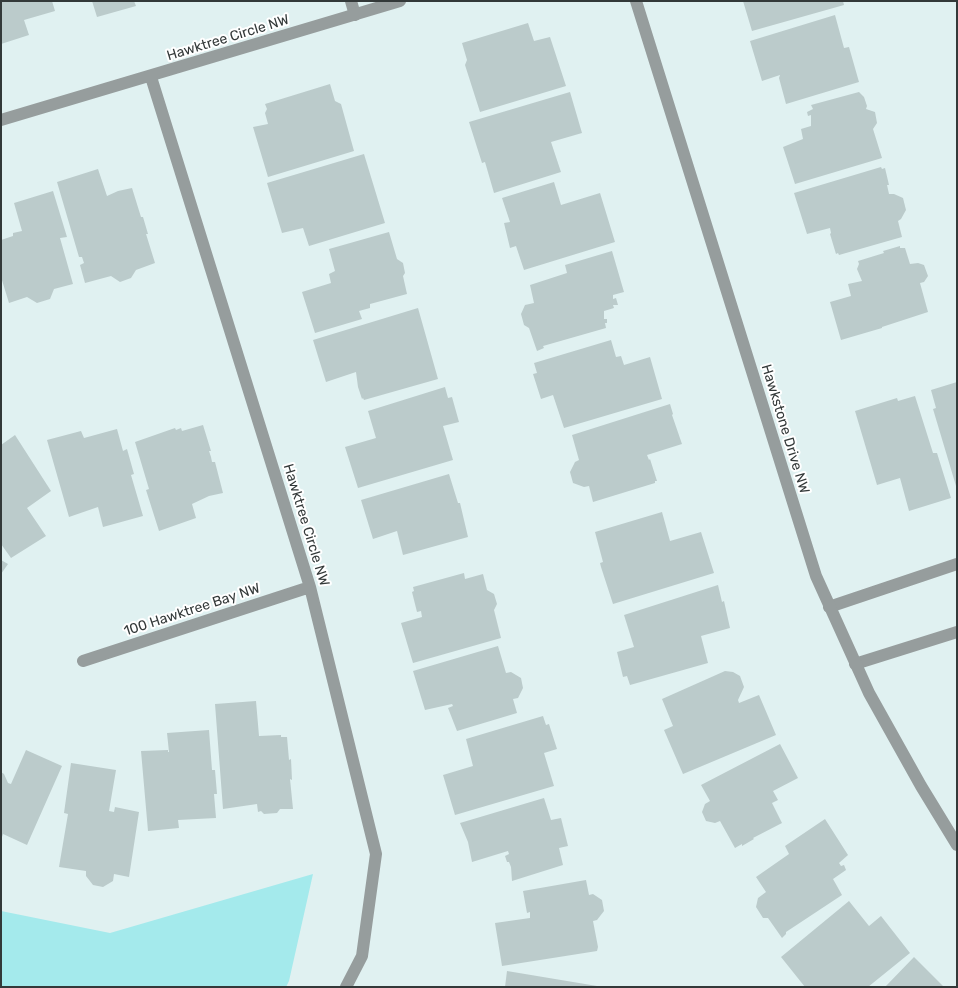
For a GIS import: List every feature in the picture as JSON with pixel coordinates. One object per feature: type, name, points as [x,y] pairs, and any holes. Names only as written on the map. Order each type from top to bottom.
[{"type":"street","points":[[351,1],[356,15]]},
{"type":"street","name":"Hawktree Circle NW","points":[[1,120],[151,77],[400,1]]},
{"type":"street","name":"Hawkstone Drive NW","points":[[636,1],[785,482],[816,576],[869,693],[911,769],[957,845]]},
{"type":"street","name":"Hawktree Circle NW","points":[[151,77],[310,587],[376,854],[362,956],[346,987]]},
{"type":"street","points":[[829,607],[957,564]]},
{"type":"street","name":"100 Hawktree Bay NW","points":[[82,661],[310,587]]},
{"type":"street","points":[[855,664],[957,632]]},
{"type":"shaded area","points":[[313,874],[289,981],[286,987],[1,987],[1,911],[110,933]]},
{"type":"building","points":[[1,1],[52,1],[55,11],[24,20],[29,35],[1,44]]},
{"type":"building","points":[[92,1],[134,1],[136,6],[97,17]]},
{"type":"building","points":[[743,1],[843,1],[844,5],[752,31]]},
{"type":"building","points":[[835,15],[844,48],[849,47],[859,82],[786,104],[779,78],[780,75],[762,81],[750,41]]},
{"type":"building","points":[[528,23],[534,41],[550,37],[566,86],[480,112],[465,65],[467,60],[462,43]]},
{"type":"building","points":[[330,84],[335,101],[341,104],[354,151],[268,177],[253,127],[268,124],[265,104]]},
{"type":"building","points":[[570,92],[582,133],[551,142],[561,172],[494,193],[485,162],[482,163],[469,122]]},
{"type":"building","points":[[859,92],[864,97],[866,109],[875,112],[877,123],[873,129],[882,158],[795,184],[783,147],[803,139],[801,129],[811,126],[811,115],[808,116],[807,112],[813,109],[811,105]]},
{"type":"building","points":[[364,154],[385,223],[309,246],[303,228],[282,233],[267,183]]},
{"type":"building","points":[[881,167],[882,169],[885,168],[889,194],[903,198],[906,210],[898,221],[902,237],[839,255],[838,253],[836,254],[830,228],[807,234],[794,193]]},
{"type":"building","points":[[98,169],[107,196],[132,188],[141,217],[143,217],[155,263],[136,270],[131,278],[120,282],[111,276],[85,283],[80,265],[84,263],[82,257],[79,257],[57,182]]},
{"type":"building","points":[[554,182],[561,205],[600,193],[615,242],[524,270],[516,246],[510,248],[504,223],[510,222],[502,198]]},
{"type":"building","points":[[53,191],[67,237],[60,238],[73,284],[54,289],[50,299],[37,303],[27,297],[9,303],[1,277],[1,240],[13,236],[13,233],[22,231],[14,203]]},
{"type":"building","points":[[389,232],[397,259],[403,263],[405,273],[403,276],[407,294],[370,304],[370,308],[359,311],[362,319],[315,333],[302,292],[331,283],[329,274],[335,271],[329,249]]},
{"type":"building","points":[[900,246],[900,248],[905,248],[910,264],[918,263],[924,265],[928,276],[924,282],[920,283],[928,312],[841,340],[830,302],[851,296],[848,284],[862,281],[857,269],[858,261]]},
{"type":"building","points":[[612,251],[624,292],[613,295],[613,299],[616,298],[618,305],[613,305],[614,308],[604,311],[604,319],[607,319],[607,323],[605,323],[606,328],[543,346],[544,348],[537,351],[529,328],[524,325],[521,314],[525,305],[534,303],[530,285],[567,273],[565,265]]},
{"type":"building","points":[[418,308],[438,379],[364,400],[358,387],[356,372],[326,382],[313,340]]},
{"type":"building","points":[[611,340],[616,357],[621,356],[624,365],[650,357],[662,399],[564,428],[553,395],[541,399],[533,374],[537,373],[534,363]]},
{"type":"building","points":[[957,382],[956,486],[933,409],[936,408],[931,390]]},
{"type":"building","points":[[445,387],[448,398],[452,397],[459,422],[443,426],[453,460],[358,488],[345,447],[376,438],[368,411]]},
{"type":"building","points":[[915,396],[933,453],[937,453],[951,498],[909,511],[900,478],[877,485],[855,411],[897,398],[898,401]]},
{"type":"building","points":[[670,404],[682,444],[647,455],[657,481],[655,483],[593,502],[589,486],[584,487],[573,483],[570,472],[575,462],[579,460],[572,435]]},
{"type":"building","points":[[203,425],[211,451],[209,451],[212,462],[215,462],[223,493],[209,496],[192,504],[196,518],[159,531],[146,490],[149,489],[135,442],[175,428],[176,430],[181,428],[182,431]]},
{"type":"building","points":[[117,429],[123,451],[127,449],[134,474],[131,475],[143,516],[103,527],[98,507],[69,517],[47,440],[81,431],[84,438]]},
{"type":"building","points":[[15,435],[51,491],[27,508],[46,536],[11,558],[1,544],[1,445]]},
{"type":"building","points":[[449,474],[458,503],[460,503],[468,537],[403,555],[397,531],[373,539],[361,500]]},
{"type":"building","points":[[662,512],[670,541],[701,532],[714,573],[613,604],[600,563],[603,562],[595,532]]},
{"type":"building","points":[[1,560],[8,564],[1,574]]},
{"type":"building","points":[[464,573],[465,579],[483,574],[487,590],[494,594],[497,604],[494,610],[501,638],[413,663],[401,623],[422,617],[421,611],[417,612],[412,592],[414,591],[413,587]]},
{"type":"building","points":[[718,585],[730,628],[701,636],[708,663],[630,685],[627,676],[623,677],[617,652],[634,647],[624,615]]},
{"type":"building","points":[[498,646],[506,673],[511,672],[521,678],[523,688],[518,698],[513,699],[517,713],[457,731],[448,708],[453,706],[452,704],[425,710],[413,671]]},
{"type":"building","points":[[725,671],[733,672],[740,676],[744,687],[738,700],[739,703],[759,695],[776,735],[683,774],[664,730],[673,726],[662,699]]},
{"type":"building","points":[[256,701],[259,736],[281,735],[281,737],[287,737],[289,760],[291,759],[292,780],[290,779],[293,809],[280,809],[277,813],[264,814],[261,811],[258,812],[257,804],[223,809],[215,704]]},
{"type":"building","points":[[543,716],[546,725],[549,724],[557,749],[544,753],[554,786],[455,815],[443,775],[473,766],[466,739]]},
{"type":"building","points":[[209,730],[212,770],[215,770],[217,794],[214,794],[216,818],[178,820],[179,828],[148,831],[141,751],[168,750],[169,752],[167,733]]},
{"type":"building","points":[[780,744],[798,778],[773,791],[778,800],[772,803],[782,823],[742,846],[742,844],[735,848],[720,821],[715,823],[706,821],[702,812],[705,804],[710,801],[701,785]]},
{"type":"building","points":[[26,750],[62,766],[27,845],[3,834],[1,840],[1,772],[8,783],[11,784]]},
{"type":"building","points":[[71,763],[116,770],[109,811],[114,812],[115,807],[139,812],[129,877],[114,874],[113,881],[103,887],[93,885],[86,876],[86,871],[59,867],[68,814],[64,813]]},
{"type":"building","points":[[544,798],[551,820],[561,818],[568,846],[559,848],[563,865],[512,881],[511,867],[505,856],[509,854],[508,851],[472,862],[468,842],[460,823]]},
{"type":"building","points":[[825,819],[848,855],[839,863],[841,866],[844,865],[846,870],[833,879],[842,895],[786,932],[782,938],[768,918],[763,918],[756,907],[758,898],[766,892],[756,877],[789,854],[785,846]]},
{"type":"building","points":[[586,880],[589,895],[593,894],[602,900],[604,911],[597,920],[593,921],[598,947],[597,951],[502,966],[495,923],[530,918],[530,912],[527,913],[523,891]]},
{"type":"building","points":[[849,901],[869,926],[881,916],[910,953],[868,987],[805,987],[781,957]]},
{"type":"building","points":[[914,957],[944,987],[885,987]]},
{"type":"building","points":[[507,971],[597,986],[597,987],[505,987]]}]
